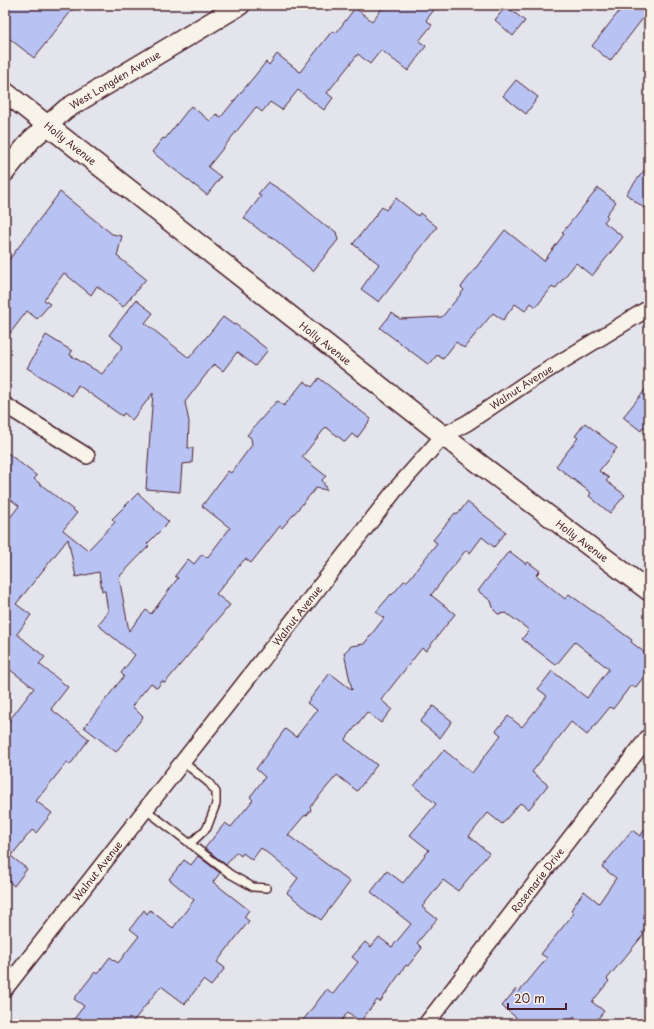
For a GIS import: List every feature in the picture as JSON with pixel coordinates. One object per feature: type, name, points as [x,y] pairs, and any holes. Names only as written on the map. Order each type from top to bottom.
[{"type":"street","name":"West Longden Avenue","points":[[5,172],[31,140],[73,105],[240,5]]},
{"type":"street","name":"Holly Avenue","points":[[5,92],[468,455],[649,591]]},
{"type":"street","name":"Walnut Avenue","points":[[5,989],[396,489],[444,435],[467,423],[528,382],[649,308]]},
{"type":"street","points":[[5,405],[87,456]]},
{"type":"street","name":"Rosemarie Drive","points":[[426,1024],[649,736]]},
{"type":"lane","points":[[183,762],[209,783],[216,792],[216,804],[207,828],[190,844]]},
{"type":"lane","points":[[146,810],[230,874],[253,887],[268,888]]},
{"type":"building","points":[[5,5],[76,5],[34,58],[5,35]]},
{"type":"building","points":[[385,5],[438,5],[426,20],[432,25],[419,41],[426,46],[408,71],[381,50],[370,64],[358,54],[327,93],[333,98],[324,110],[298,90],[282,110],[270,102],[262,112],[256,107],[208,167],[221,177],[207,195],[152,152],[163,138],[165,139],[191,106],[210,121],[216,114],[221,117],[266,62],[269,65],[277,54],[300,72],[332,31],[336,33],[355,8],[372,21]]},
{"type":"building","points":[[624,5],[638,5],[647,13],[610,61],[592,46]]},
{"type":"building","points":[[506,6],[525,21],[513,36],[495,20]]},
{"type":"building","points":[[516,80],[538,97],[526,114],[503,96]]},
{"type":"building","points":[[649,164],[649,212],[626,194]]},
{"type":"building","points":[[268,182],[290,196],[328,228],[331,228],[336,232],[338,240],[313,271],[272,237],[262,232],[244,218],[261,196],[258,194]]},
{"type":"building","points":[[598,188],[616,202],[606,215],[608,217],[604,222],[623,237],[592,276],[576,263],[555,289],[552,287],[536,307],[531,303],[525,311],[515,304],[503,320],[493,313],[464,348],[456,342],[443,359],[437,355],[429,365],[380,328],[392,313],[400,319],[442,317],[464,290],[461,287],[505,230],[544,261],[564,234],[562,233]]},
{"type":"building","points":[[60,192],[112,234],[122,236],[117,256],[146,279],[123,307],[97,286],[91,295],[64,273],[44,300],[50,304],[37,319],[27,311],[5,340],[5,265]]},
{"type":"building","points":[[396,198],[418,216],[420,213],[437,227],[379,302],[361,289],[379,264],[353,244],[382,207],[386,210]]},
{"type":"building","points":[[136,300],[153,313],[145,323],[189,358],[223,317],[234,325],[235,324],[268,350],[255,366],[237,352],[223,371],[214,364],[185,402],[189,422],[188,448],[193,448],[192,463],[182,464],[180,492],[146,489],[153,393],[132,420],[124,413],[122,416],[78,385],[72,396],[27,368],[46,335],[72,351],[70,355],[102,374],[123,346],[109,335]]},
{"type":"building","points":[[319,378],[371,419],[357,438],[352,434],[345,442],[326,427],[302,457],[326,476],[322,480],[327,490],[316,488],[282,528],[280,526],[251,563],[246,559],[244,560],[216,594],[230,605],[165,683],[162,681],[157,688],[151,683],[132,706],[143,717],[116,752],[84,727],[124,676],[121,673],[135,655],[98,625],[108,612],[105,591],[102,591],[99,572],[76,577],[68,539],[16,604],[31,615],[17,634],[45,657],[39,664],[68,687],[51,709],[89,739],[70,765],[67,762],[36,801],[52,813],[36,833],[32,830],[11,856],[27,869],[14,886],[5,878],[5,726],[34,688],[5,666],[5,524],[19,506],[5,495],[5,451],[37,476],[34,479],[77,513],[63,530],[88,550],[115,522],[112,519],[138,493],[169,522],[147,544],[149,546],[119,577],[129,631],[146,610],[151,614],[178,578],[175,576],[188,559],[194,564],[202,554],[207,558],[230,528],[202,506],[228,471],[231,473],[252,445],[251,438],[247,435],[276,402],[278,401],[284,406],[304,381],[312,387]]},
{"type":"building","points":[[649,385],[649,431],[643,427],[641,431],[623,417]]},
{"type":"building","points":[[585,423],[617,448],[599,471],[609,478],[606,481],[625,495],[610,513],[589,496],[591,493],[556,466],[578,438],[575,436]]},
{"type":"building","points":[[467,502],[506,532],[494,547],[482,537],[470,553],[466,550],[431,595],[455,614],[426,651],[422,648],[381,700],[392,709],[381,723],[367,712],[345,740],[377,765],[357,791],[337,775],[310,807],[311,810],[307,815],[304,816],[288,835],[350,882],[321,920],[287,893],[298,878],[261,848],[252,860],[243,853],[241,856],[236,852],[226,865],[205,848],[225,823],[231,827],[253,800],[250,797],[265,777],[256,769],[285,729],[296,737],[317,710],[307,703],[330,673],[352,690],[344,653],[351,646],[364,644],[384,618],[376,612],[404,581],[407,581],[410,578],[437,543],[433,540],[455,513],[458,514]]},
{"type":"building","points":[[509,551],[526,564],[528,562],[540,571],[536,575],[565,599],[569,594],[632,640],[631,642],[649,656],[649,670],[635,688],[631,685],[613,709],[610,707],[587,735],[571,722],[532,772],[548,785],[529,809],[520,803],[502,824],[488,813],[469,836],[489,853],[458,891],[443,880],[422,907],[437,919],[417,943],[422,948],[408,966],[406,965],[380,1002],[377,1000],[360,1022],[348,1012],[339,1024],[300,1024],[327,989],[333,994],[358,962],[352,957],[365,942],[371,947],[379,937],[392,947],[411,924],[371,892],[387,871],[403,883],[429,850],[410,835],[436,804],[414,786],[444,750],[472,773],[501,735],[496,731],[508,716],[522,727],[547,696],[538,689],[552,671],[587,698],[609,669],[575,642],[556,665],[522,639],[529,630],[506,613],[498,614],[494,610],[491,601],[478,591]]},
{"type":"building","points":[[433,706],[452,721],[440,738],[420,722]]},
{"type":"building","points":[[649,824],[649,924],[642,933],[644,934],[607,979],[609,981],[592,1002],[604,1011],[594,1024],[583,1024],[574,1016],[568,1024],[524,1024],[502,1006],[516,989],[519,992],[547,958],[541,954],[574,913],[571,910],[584,891],[599,903],[616,878],[602,867],[632,830],[640,836]]},
{"type":"building","points":[[198,856],[220,873],[213,882],[249,910],[244,917],[249,921],[217,962],[225,968],[211,986],[203,980],[185,1004],[161,986],[131,1024],[70,1024],[84,1006],[74,999],[95,972],[97,974],[110,957],[118,963],[139,936],[130,929],[144,910],[147,914],[150,910],[173,928],[194,900],[169,879],[184,860],[191,865]]}]
